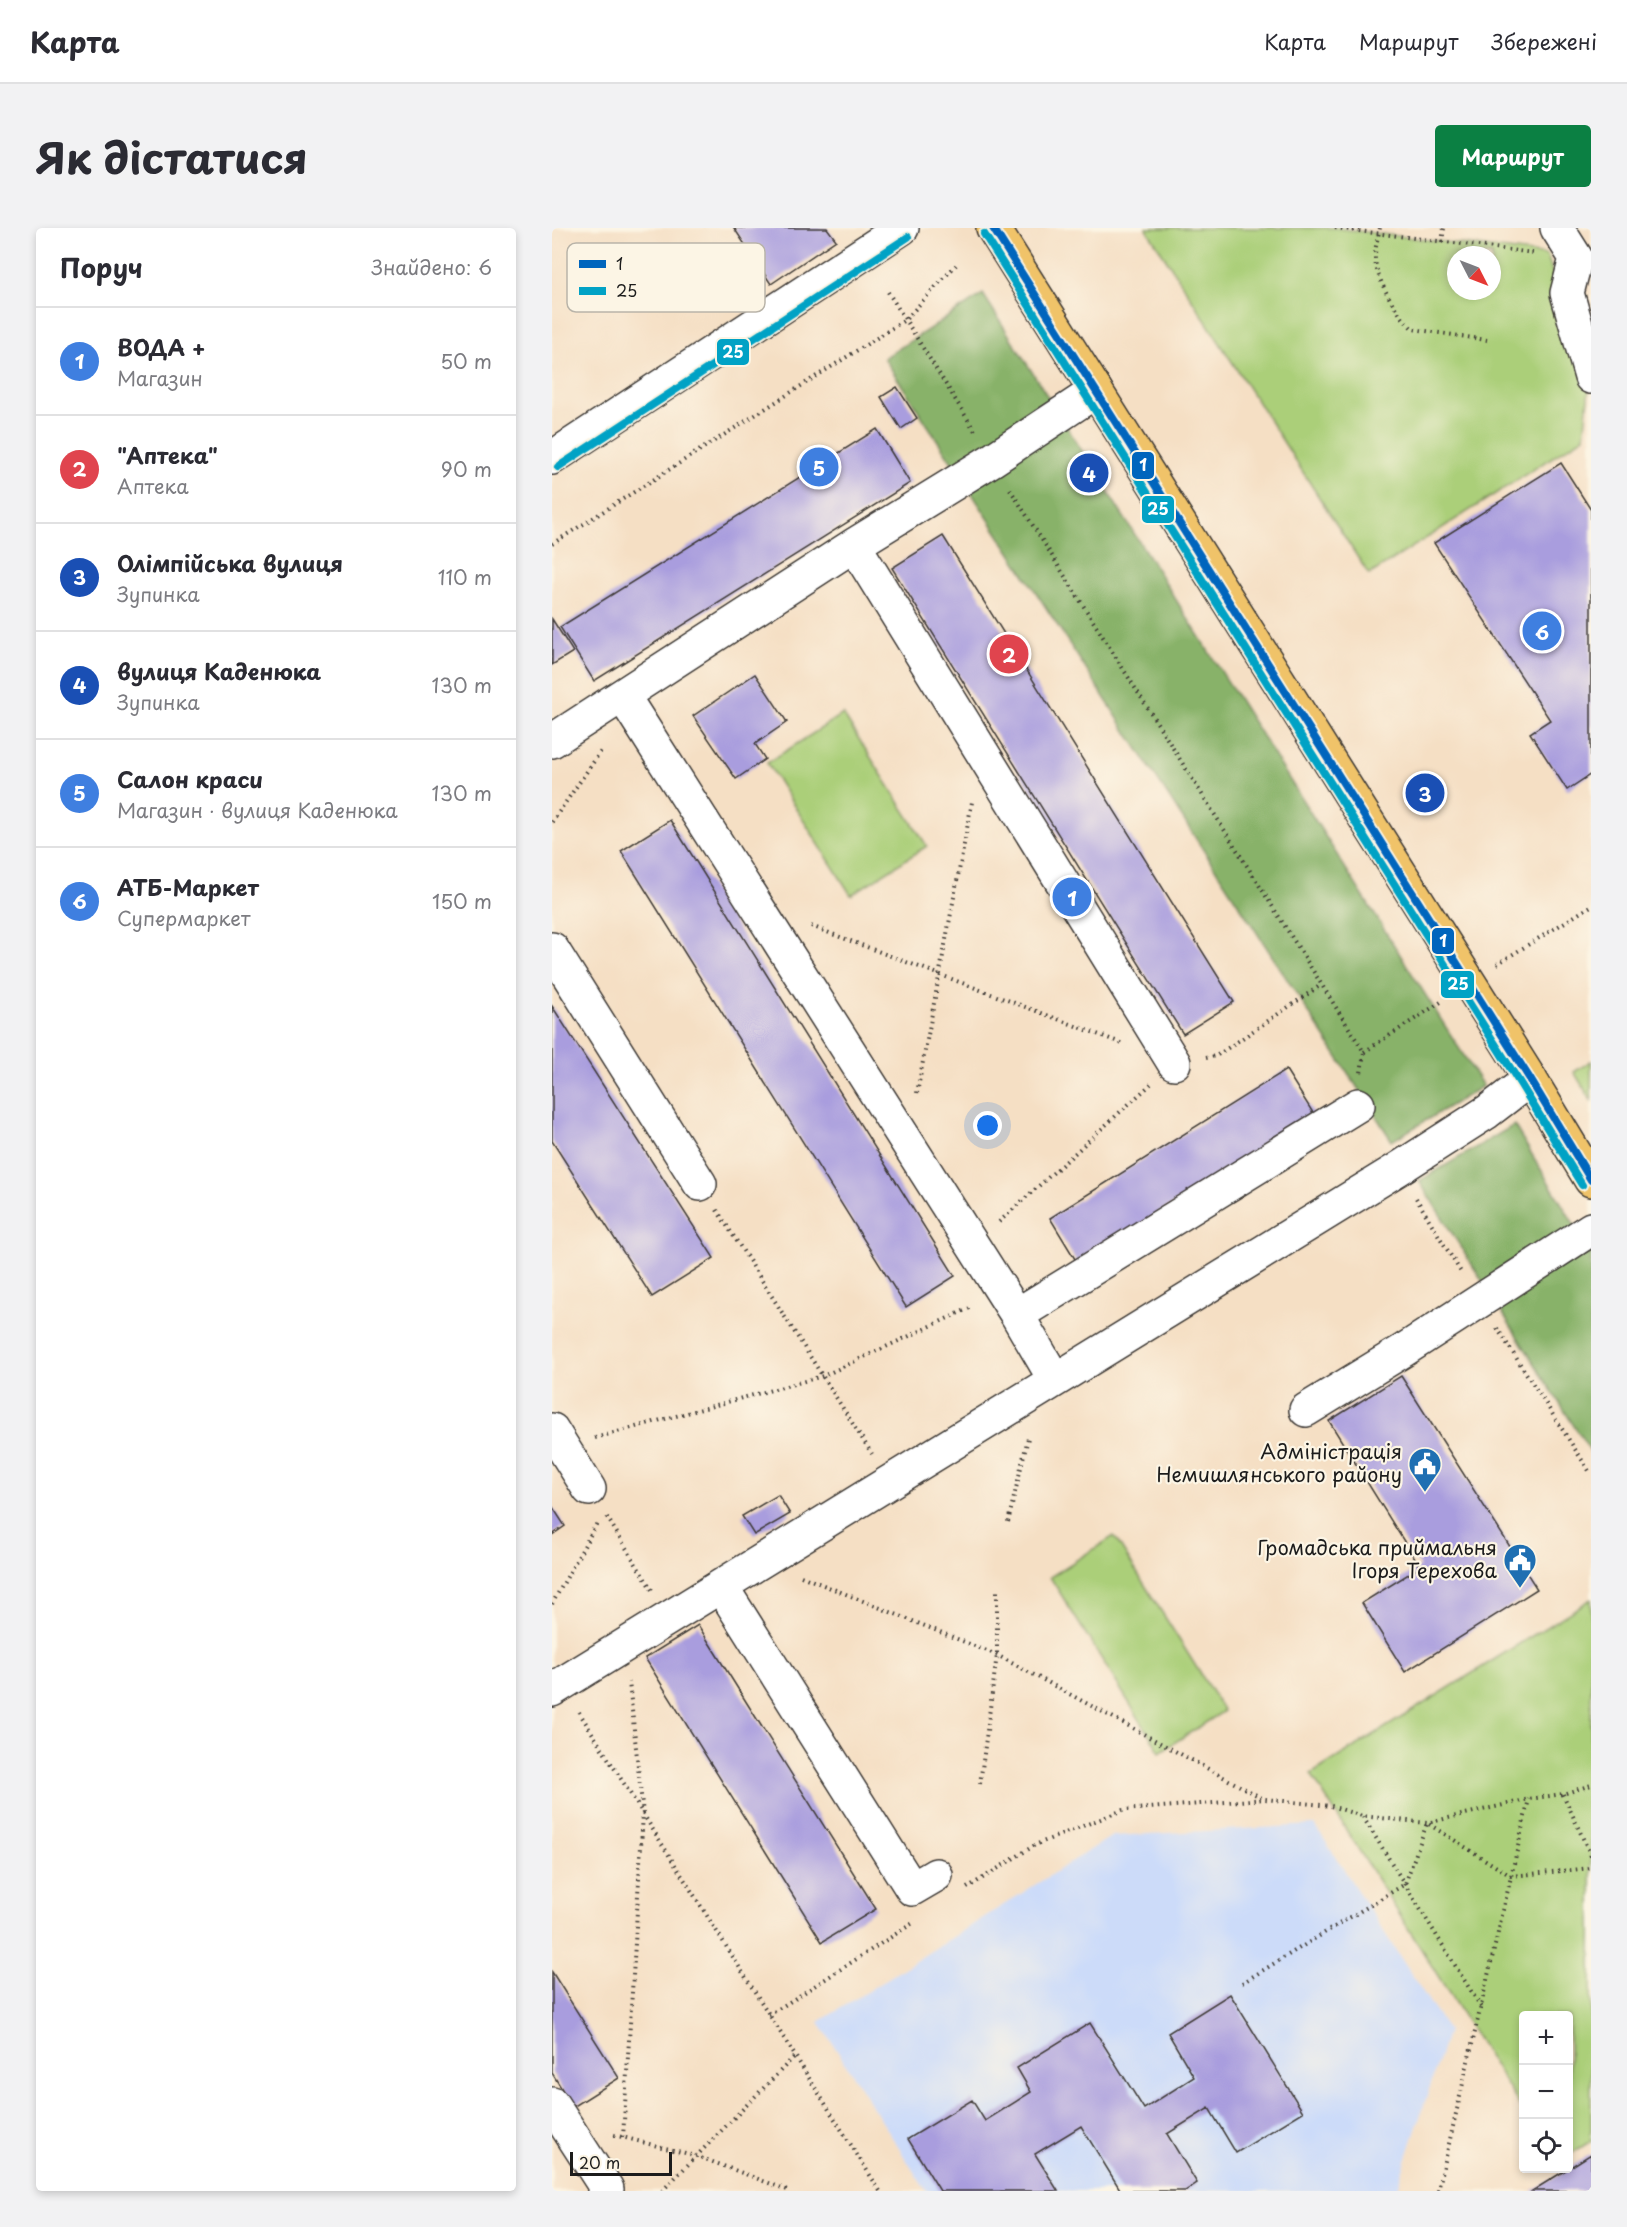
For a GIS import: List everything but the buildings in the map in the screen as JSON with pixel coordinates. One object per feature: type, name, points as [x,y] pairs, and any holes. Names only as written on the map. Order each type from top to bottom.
[{"type":"main road","points":[[993,228],[1530,1079],[1591,1180]]},
{"type":"street","points":[[552,458],[902,228]]},
{"type":"street","points":[[1557,228],[1576,258],[1567,293],[1591,377]]},
{"type":"street","points":[[552,741],[627,702],[854,545],[992,460],[1096,391]]},
{"type":"street","points":[[854,545],[1174,1063]]},
{"type":"street","points":[[627,702],[1010,1304],[1047,1385]]},
{"type":"street","points":[[552,949],[700,1184]]},
{"type":"street","points":[[557,1687],[890,1482],[942,1465],[1047,1385],[1398,1169],[1486,1112],[1530,1079]]},
{"type":"street","points":[[1010,1304],[1358,1105]]},
{"type":"street","points":[[1306,1410],[1404,1350],[1591,1229]]},
{"type":"street","points":[[557,1439],[589,1489]]},
{"type":"street","points":[[721,1586],[912,1889],[936,1875]]},
{"type":"street","points":[[558,2113],[607,2189],[604,2191]]},
{"type":"path","points":[[1335,228],[1576,258]]},
{"type":"path","points":[[1380,228],[1374,257],[1378,277],[1405,323],[1413,329],[1486,340]]},
{"type":"path","points":[[1442,242],[1444,228]]},
{"type":"path","points":[[552,544],[905,320],[956,265]]},
{"type":"path","points":[[888,292],[1364,1052],[1358,1105]]},
{"type":"path","points":[[552,822],[627,702]]},
{"type":"path","points":[[908,1143],[981,752]]},
{"type":"path","points":[[1561,924],[1591,906]]},
{"type":"path","points":[[810,925],[1174,1063],[1216,1056],[1321,986]]},
{"type":"path","points":[[973,1245],[1174,1063]]},
{"type":"path","points":[[1398,1169],[1591,1474]]},
{"type":"path","points":[[700,1184],[890,1482]]},
{"type":"path","points":[[557,1439],[823,1376],[1010,1304]]},
{"type":"path","points":[[1008,1522],[1047,1385]]},
{"type":"path","points":[[552,1604],[603,1511],[670,1618]]},
{"type":"path","points":[[762,1560],[997,1656],[1265,1799]]},
{"type":"path","points":[[980,1784],[997,1656],[997,1591]]},
{"type":"path","points":[[623,2138],[643,1814],[625,1645]]},
{"type":"path","points":[[557,1687],[643,1814],[880,2191]]},
{"type":"path","points":[[966,1889],[1035,1845],[1123,1810],[1265,1799],[1331,1806],[1362,1816],[1427,1823],[1528,1799],[1563,1794],[1591,1785]]},
{"type":"path","points":[[1563,1794],[1591,1856]]},
{"type":"path","points":[[1438,2191],[1528,1799]]},
{"type":"path","points":[[1362,1816],[1480,2007]]},
{"type":"path","points":[[1427,1823],[1511,1876],[1591,1868]]},
{"type":"path","points":[[1242,1983],[1405,1884],[1427,1823]]},
{"type":"path","points":[[769,2015],[917,1920]]},
{"type":"path","points":[[662,2191],[795,2056]]},
{"type":"path","points":[[558,2113],[623,2138],[697,2156],[790,2191]]},
{"type":"shaded area","points":[[1315,1825],[1448,2031],[1396,2191],[926,2191],[819,2022],[1112,1836]]},
{"type":"green space","points":[[1146,228],[1335,228],[1476,246],[1447,246],[1447,300],[1501,300],[1501,249],[1547,255],[1589,387],[1584,437],[1369,575]]},
{"type":"green space","points":[[983,294],[1483,1086],[1392,1141],[884,358]]},
{"type":"green space","points":[[843,714],[927,846],[851,895],[767,763]]},
{"type":"green space","points":[[1591,1061],[1591,1100],[1574,1072]]},
{"type":"green space","points":[[1514,1125],[1591,1252],[1591,1453],[1419,1181]]},
{"type":"green space","points":[[1114,1536],[1224,1711],[1160,1752],[1050,1577]]},
{"type":"green space","points":[[1591,1599],[1591,2141],[1573,2152],[1573,2011],[1519,2011],[1519,2105],[1311,1774]]},
{"type":"transit line","name":"1","points":[[993,228],[1530,1079],[1591,1180]]},
{"type":"transit line","name":"25","points":[[984,234],[1582,1185]]},
{"type":"transit line","name":"25","points":[[558,467],[908,237]]},
{"type":"place","name":"Салон краси","points":[[819,467]]},
{"type":"place","name":"вулиця Каденюка","points":[[1089,473]]},
{"type":"place","name":"АТБ-Маркет","points":[[1542,631]]},
{"type":"place","name":"\"Аптека\"","points":[[1009,654]]},
{"type":"place","name":"Олімпійська вулиця","points":[[1425,793]]},
{"type":"place","name":"ВОДА +","points":[[1072,897]]},
{"type":"place","name":"Адміністрація Немишлянського району","points":[[1425,1493]]},
{"type":"place","name":"Громадська приймальня Ігоря Терехова","points":[[1520,1589]]}]
